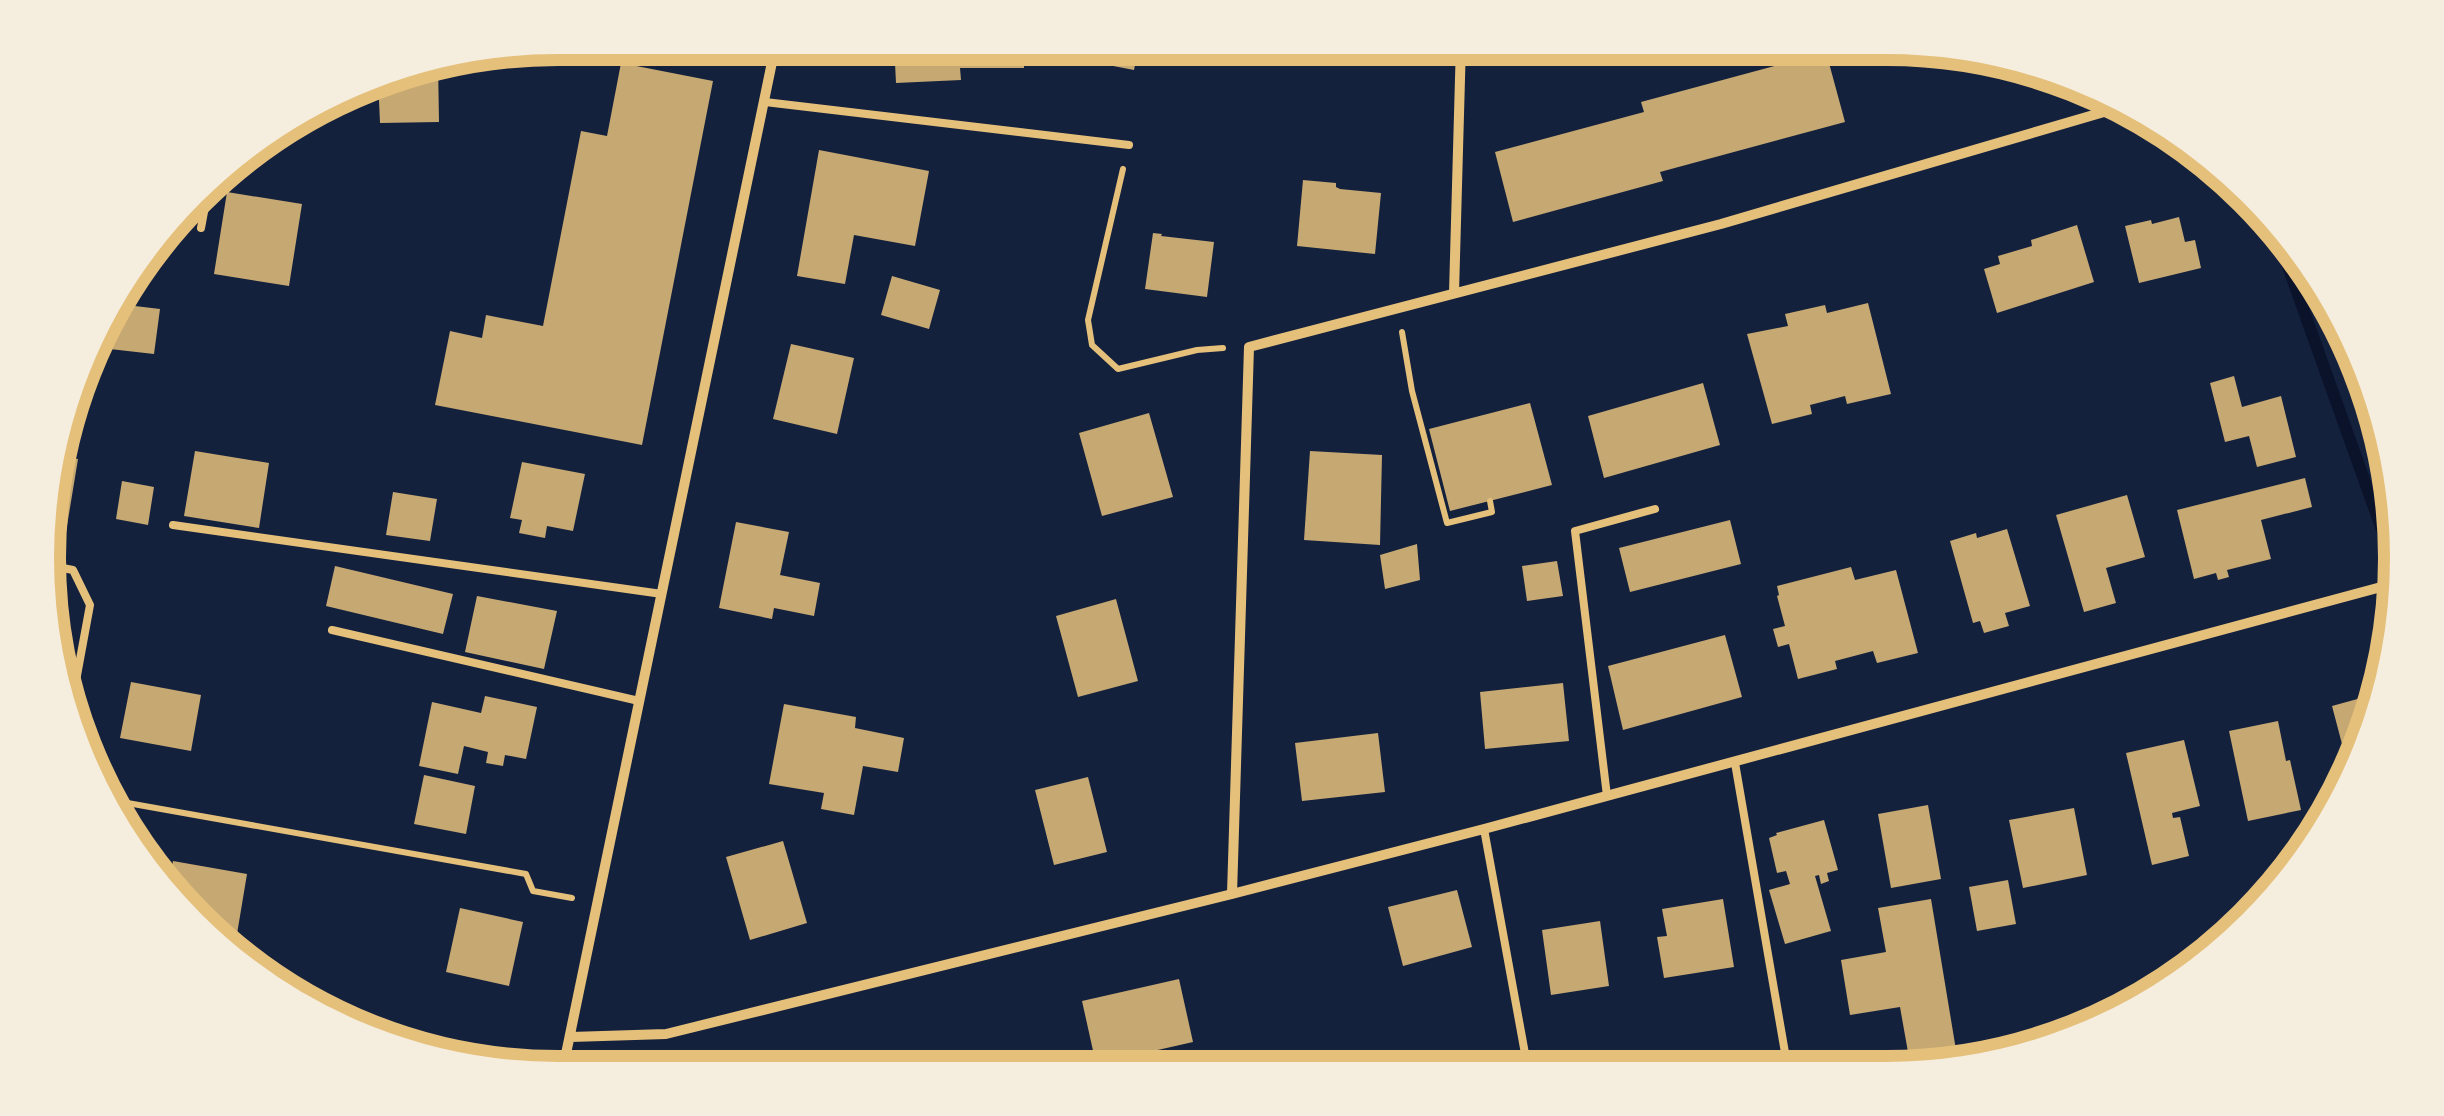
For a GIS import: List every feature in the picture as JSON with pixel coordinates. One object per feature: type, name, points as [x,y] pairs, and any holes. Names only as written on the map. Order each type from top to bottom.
[{"type":"street","points":[[566,1056],[773,60]]},
{"type":"street","points":[[1454,293],[1460,60]]},
{"type":"street","points":[[1232,894],[1250,347],[1721,224],[2106,111]]},
{"type":"street","points":[[571,1037],[666,1034],[1232,894],[1735,763],[2383,587]]},
{"type":"lane","points":[[765,102],[1129,145]]},
{"type":"lane","points":[[201,228],[205,207]]},
{"type":"lane","points":[[1607,796],[1576,531],[1655,510]]},
{"type":"lane","points":[[173,524],[662,594]]},
{"type":"lane","points":[[60,568],[73,570],[90,604],[76,682]]},
{"type":"lane","points":[[332,630],[639,701]]},
{"type":"lane","points":[[1735,763],[1786,1056]]},
{"type":"lane","points":[[1484,829],[1525,1056]]},
{"type":"path","points":[[1129,145],[1088,320],[1092,344],[1118,368],[1197,350],[1250,347]]},
{"type":"path","points":[[1397,308],[1412,391],[1447,523],[1492,512],[1490,501]]},
{"type":"path","points":[[125,802],[526,874],[533,891],[598,902]]},
{"type":"building","points":[[895,60],[1024,60],[1024,68],[960,68],[961,80],[896,83]]},
{"type":"building","points":[[1109,60],[1136,60],[1134,70],[1108,65]]},
{"type":"building","points":[[1796,60],[1828,60],[1845,122],[1660,172],[1663,181],[1513,222],[1495,152],[1644,112],[1641,102]]},
{"type":"building","points":[[621,63],[713,81],[642,445],[435,405],[450,331],[482,338],[486,315],[543,326],[581,131],[607,136]]},
{"type":"building","points":[[438,75],[439,122],[380,123],[379,93]]},
{"type":"building","points":[[819,150],[929,171],[915,246],[854,235],[845,284],[797,276]]},
{"type":"building","points":[[1303,180],[1381,193],[1375,254],[1297,246]]},
{"type":"building","points":[[227,192],[302,204],[289,286],[214,274]]},
{"type":"building","points":[[2179,217],[2185,242],[2195,240],[2201,268],[2139,283],[2125,226]]},
{"type":"building","points":[[2077,225],[2094,282],[1997,313],[1984,269],[2000,264],[1998,256],[2032,246],[2031,240]]},
{"type":"building","points":[[1153,233],[1214,242],[1207,297],[1145,289]]},
{"type":"building","points":[[892,276],[940,290],[929,329],[881,315]]},
{"type":"building","points":[[1868,303],[1891,394],[1847,404],[1845,396],[1810,405],[1812,414],[1772,424],[1747,334],[1788,326],[1785,314],[1825,305],[1827,313]]},
{"type":"building","points":[[129,305],[160,309],[154,354],[106,349]]},
{"type":"building","points":[[791,344],[854,358],[837,434],[773,419]]},
{"type":"building","points":[[2234,376],[2242,407],[2281,396],[2296,457],[2257,467],[2249,436],[2225,442],[2210,383]]},
{"type":"building","points":[[1703,383],[1720,445],[1604,478],[1588,416]]},
{"type":"building","points":[[1530,403],[1552,485],[1450,511],[1429,429]]},
{"type":"building","points":[[1149,413],[1173,497],[1102,516],[1079,433]]},
{"type":"building","points":[[195,451],[269,463],[259,528],[184,516]]},
{"type":"building","points":[[1310,451],[1382,455],[1380,545],[1304,540]]},
{"type":"building","points":[[71,458],[78,459],[66,532],[61,531],[61,525]]},
{"type":"building","points":[[522,462],[585,474],[573,531],[547,526],[545,538],[519,533],[522,520],[510,518]]},
{"type":"building","points":[[2305,478],[2312,507],[2261,520],[2271,559],[2227,570],[2229,577],[2218,580],[2216,573],[2194,579],[2177,510]]},
{"type":"building","points":[[122,481],[154,487],[148,525],[116,519]]},
{"type":"building","points":[[393,492],[437,499],[430,541],[386,535]]},
{"type":"building","points":[[2127,495],[2145,557],[2106,568],[2116,603],[2084,612],[2056,515]]},
{"type":"building","points":[[1730,520],[1741,564],[1630,592],[1619,548]]},
{"type":"building","points":[[736,522],[789,532],[780,575],[820,583],[814,616],[774,608],[772,619],[719,608]]},
{"type":"building","points":[[2007,529],[2030,606],[2005,613],[2009,626],[1984,633],[1980,621],[1973,623],[1950,541]]},
{"type":"building","points":[[1417,544],[1420,580],[1385,589],[1380,555]]},
{"type":"building","points":[[1557,561],[1563,596],[1527,601],[1522,566]]},
{"type":"building","points":[[335,566],[453,594],[443,634],[326,606]]},
{"type":"building","points":[[1851,567],[1855,580],[1896,570],[1918,653],[1877,663],[1873,651],[1835,661],[1837,669],[1798,679],[1789,644],[1778,647],[1773,629],[1785,626],[1777,586]]},
{"type":"building","points":[[477,596],[557,611],[544,669],[465,652]]},
{"type":"building","points":[[1116,599],[1138,681],[1078,697],[1056,616]]},
{"type":"building","points":[[1725,635],[1742,697],[1623,730],[1608,666]]},
{"type":"building","points":[[131,682],[201,695],[191,751],[120,738]]},
{"type":"building","points":[[1563,683],[1569,741],[1485,749],[1480,692]]},
{"type":"building","points":[[485,696],[537,707],[526,759],[505,755],[503,766],[486,763],[488,752],[464,746],[458,774],[419,766],[432,702],[481,713]]},
{"type":"building","points":[[2361,698],[2344,753],[2332,706]]},
{"type":"building","points":[[784,704],[856,717],[855,728],[904,738],[898,772],[863,766],[854,815],[821,809],[824,793],[769,784]]},
{"type":"building","points":[[2278,721],[2301,810],[2248,821],[2229,731]]},
{"type":"building","points":[[1378,733],[1385,792],[1302,801],[1295,743]]},
{"type":"building","points":[[2184,740],[2200,806],[2172,813],[2173,818],[2180,817],[2189,856],[2152,865],[2126,753]]},
{"type":"building","points":[[424,775],[475,786],[466,834],[414,824]]},
{"type":"building","points":[[1088,777],[1107,852],[1054,865],[1035,790]]},
{"type":"building","points":[[1928,805],[1941,879],[1891,888],[1878,814]]},
{"type":"building","points":[[2074,808],[2087,875],[2023,888],[2009,820]]},
{"type":"building","points":[[1824,820],[1838,870],[1827,873],[1829,881],[1821,884],[1819,875],[1815,876],[1831,931],[1785,944],[1769,890],[1790,884],[1786,871],[1777,873],[1769,838]]},
{"type":"building","points":[[783,841],[807,923],[750,940],[726,857]]},
{"type":"building","points":[[173,861],[247,874],[236,937],[206,910],[171,871]]},
{"type":"building","points":[[2008,880],[2016,924],[1977,931],[1969,887]]},
{"type":"building","points":[[1457,890],[1472,947],[1403,966],[1388,907]]},
{"type":"building","points":[[1723,899],[1734,967],[1664,978],[1657,937],[1667,936],[1662,909]]},
{"type":"building","points":[[1931,899],[1956,1051],[1909,1055],[1900,1007],[1850,1015],[1841,960],[1886,952],[1878,908]]},
{"type":"building","points":[[460,908],[523,922],[509,986],[446,972]]},
{"type":"building","points":[[1600,921],[1609,986],[1551,995],[1542,930]]},
{"type":"building","points":[[1179,979],[1193,1042],[1131,1056],[1094,1056],[1082,1001]]},
{"type":"waterway","points":[[2287,263],[2383,526]]}]
